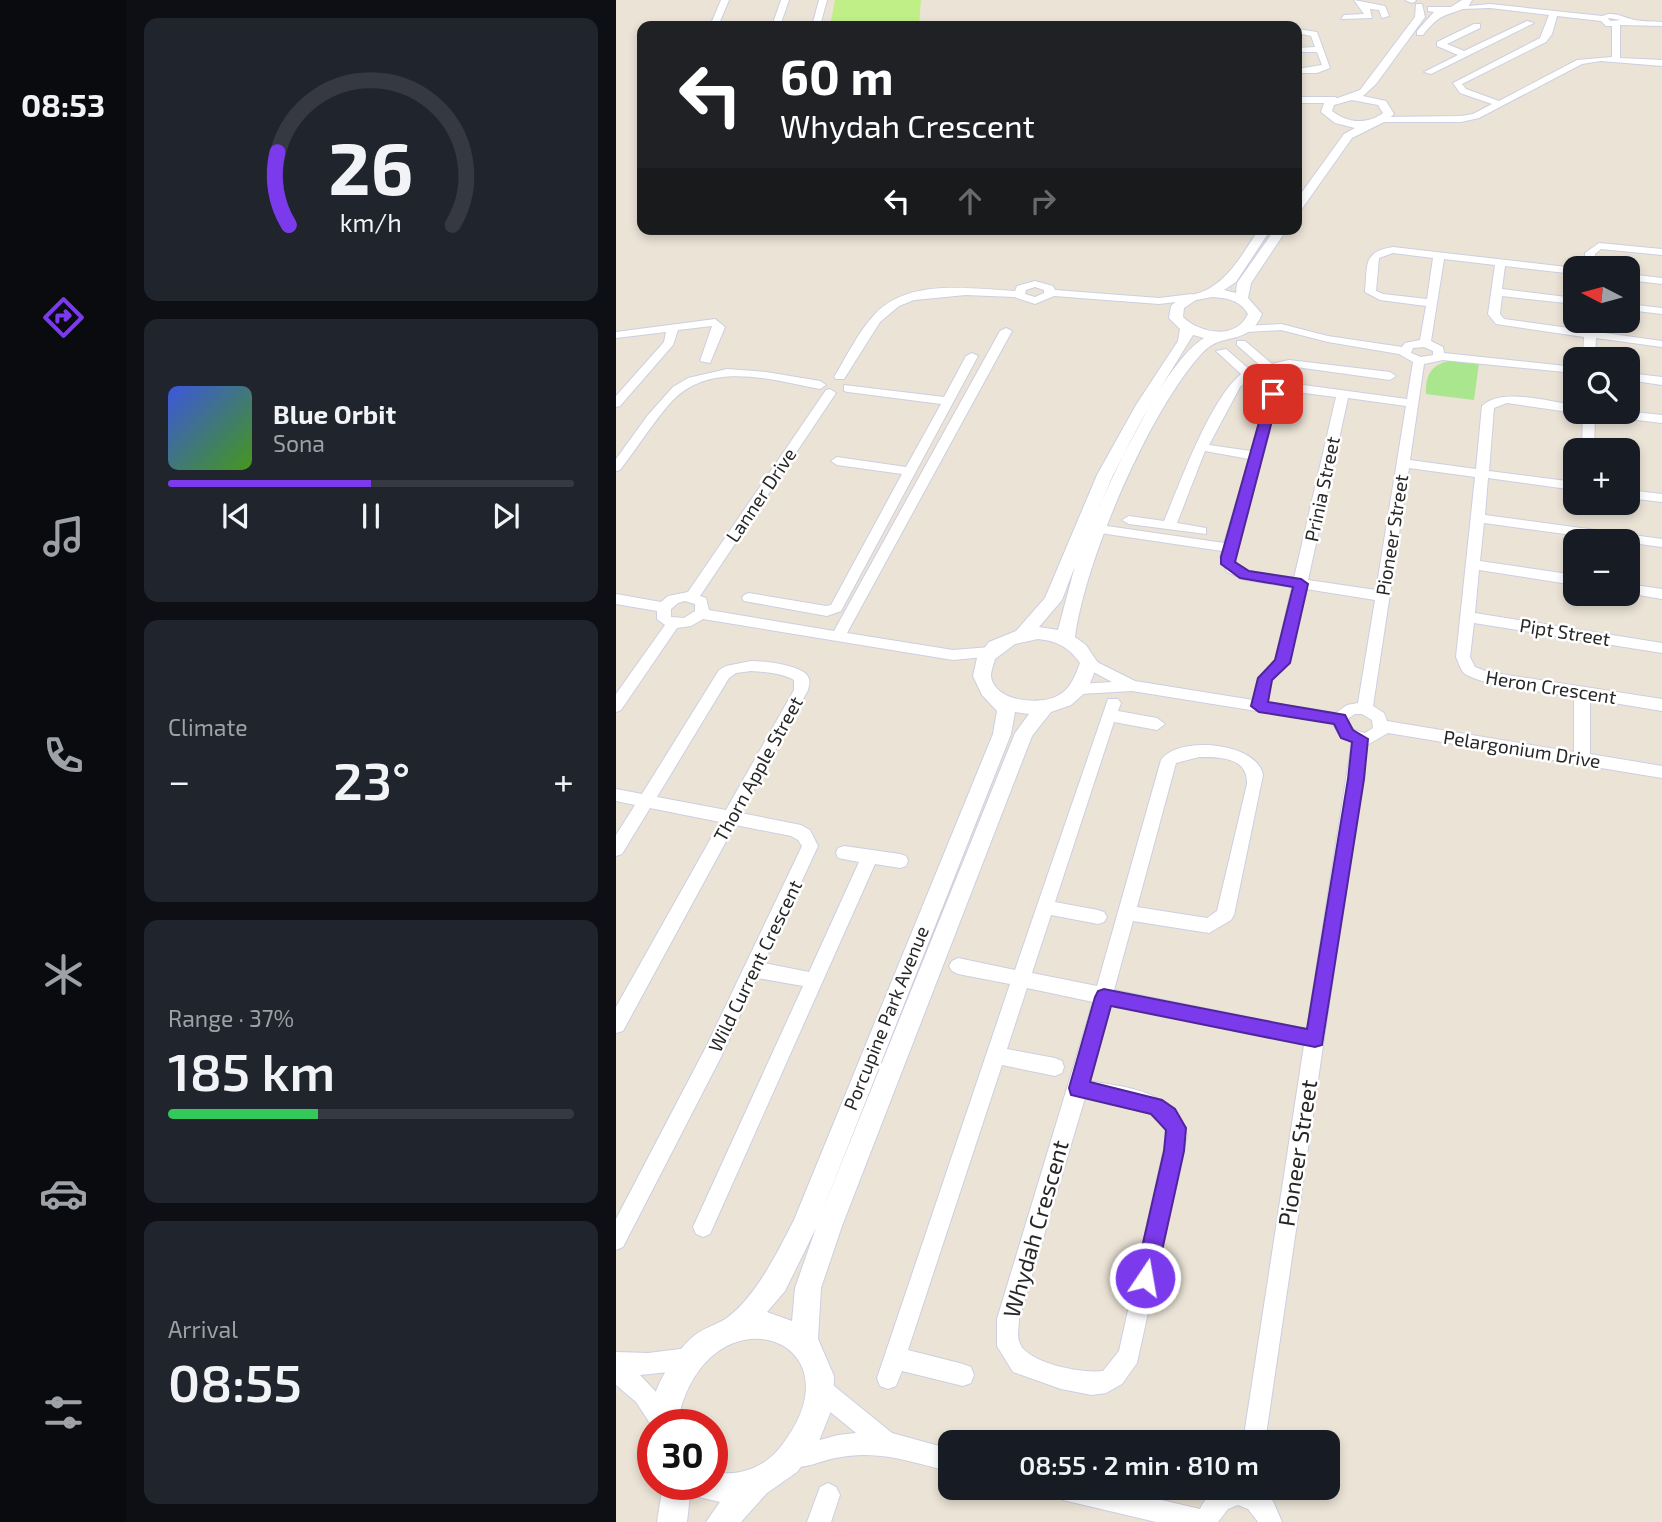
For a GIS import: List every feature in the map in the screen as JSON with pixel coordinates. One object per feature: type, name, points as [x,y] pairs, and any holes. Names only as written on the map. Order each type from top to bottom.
[{"type":"street","points":[[716,21],[725,0]]},
{"type":"street","points":[[778,21],[785,0]]},
{"type":"street","points":[[817,21],[823,0]]},
{"type":"street","points":[[1413,2],[1444,10]]},
{"type":"street","points":[[1302,101],[1352,97],[1367,89],[1420,17],[1413,2]]},
{"type":"street","points":[[1302,200],[1348,136],[1389,114],[1379,91],[1429,21],[1444,10],[1466,2],[1603,19],[1615,16],[1628,22],[1662,24]]},
{"type":"street","points":[[1362,3],[1382,8],[1385,16]]},
{"type":"street","points":[[1344,17],[1369,16],[1362,3]]},
{"type":"street","points":[[1500,104],[1463,91],[1456,85],[1543,40],[1548,34],[1554,13]]},
{"type":"street","points":[[1615,16],[1616,59]]},
{"type":"street","points":[[1428,72],[1530,23]]},
{"type":"street","points":[[1477,26],[1440,44],[1485,69]]},
{"type":"street","points":[[1302,32],[1313,33],[1327,68],[1302,70]]},
{"type":"street","points":[[1302,50],[1321,50]]},
{"type":"street","points":[[1302,102],[1339,121],[1468,118],[1580,62],[1616,59],[1662,63]]},
{"type":"street","points":[[1352,97],[1420,118]]},
{"type":"street","points":[[1326,112],[1328,103],[1335,100]]},
{"type":"street","points":[[1302,178],[1336,132],[1339,121]]},
{"type":"street","points":[[1212,293],[1231,279],[1261,235]]},
{"type":"street","points":[[1241,299],[1244,283],[1278,235]]},
{"type":"street","points":[[1590,256],[1599,246],[1662,252]]},
{"type":"street","points":[[1432,303],[1380,297],[1370,292],[1374,257],[1380,252],[1393,250],[1563,270]]},
{"type":"street","points":[[1425,343],[1439,256]]},
{"type":"street","points":[[1500,263],[1494,317],[1500,323],[1662,344]]},
{"type":"street","points":[[1640,278],[1662,281]]},
{"type":"street","points":[[1018,294],[1021,288],[1035,284],[1049,288],[1051,293]]},
{"type":"street","points":[[1496,292],[1563,300]]},
{"type":"street","points":[[840,377],[878,317],[900,301],[933,294],[1018,294],[1022,298],[1035,301],[1048,298],[1051,293]]},
{"type":"street","points":[[1051,293],[1149,300],[1212,293],[1241,299],[1281,327]]},
{"type":"street","points":[[1023,634],[1053,600],[1105,475],[1143,405],[1185,341],[1178,306],[1192,297]]},
{"type":"street","points":[[1149,300],[1182,323],[1221,343],[1251,377]]},
{"type":"street","points":[[1640,309],[1662,312]]},
{"type":"street","points":[[1066,639],[1072,601],[1100,529],[1131,459],[1175,381],[1201,346],[1221,343],[1246,328],[1255,318],[1254,310]]},
{"type":"street","points":[[616,335],[709,322],[719,324],[706,362]]},
{"type":"street","points":[[616,403],[669,343],[673,327]]},
{"type":"street","points":[[1246,328],[1281,327],[1404,351],[1408,357],[1419,361],[1434,360],[1440,356],[1563,369]]},
{"type":"street","points":[[838,636],[1006,331]]},
{"type":"street","points":[[1590,336],[1590,347]]},
{"type":"street","points":[[1241,342],[1269,367]]},
{"type":"street","points":[[1404,351],[1413,343],[1425,343],[1439,349],[1440,356]]},
{"type":"street","points":[[749,598],[827,611],[836,608],[972,356]]},
{"type":"street","name":"Pioneer Street","points":[[1365,708],[1419,361]]},
{"type":"street","points":[[1169,526],[1201,447],[1235,385],[1269,367],[1289,363],[1391,372],[1387,391]]},
{"type":"street","points":[[617,465],[671,396],[697,378],[737,373],[825,389],[848,388],[948,401]]},
{"type":"street","points":[[825,389],[830,378],[840,377],[849,383],[848,388]]},
{"type":"street","points":[[1640,378],[1662,381]]},
{"type":"street","points":[[1382,596],[1238,572],[1228,564],[1230,548],[1273,394],[1286,388],[1412,403]]},
{"type":"street","name":"Lanner Drive","points":[[692,597],[825,389]]},
{"type":"street","name":"Prinia Street","points":[[1259,706],[1265,678],[1282,663],[1343,394]]},
{"type":"street","name":"Heron Crescent","points":[[1563,407],[1507,400],[1492,402],[1488,406],[1463,657],[1469,670],[1485,677],[1662,705]]},
{"type":"street","points":[[1640,417],[1662,419]]},
{"type":"street","points":[[1201,447],[1256,456]]},
{"type":"street","points":[[837,461],[911,471]]},
{"type":"street","points":[[1403,463],[1563,484]]},
{"type":"street","points":[[1640,495],[1662,498]]},
{"type":"street","points":[[1478,518],[1662,543]]},
{"type":"street","points":[[1129,520],[1201,531]]},
{"type":"street","points":[[1100,529],[1230,548]]},
{"type":"street","points":[[1474,565],[1563,578]]},
{"type":"street","points":[[1640,591],[1662,594]]},
{"type":"street","points":[[616,599],[664,607],[673,600],[692,597],[703,605],[701,614]]},
{"type":"street","points":[[664,607],[664,619],[673,624],[686,623],[701,614],[953,655],[990,652],[1010,638],[1023,634],[1053,634],[1079,647],[1089,663],[1132,686]]},
{"type":"street","name":"Pipt Street","points":[[1467,617],[1662,648]]},
{"type":"street","points":[[616,706],[673,624]]},
{"type":"street","points":[[990,652],[982,672],[988,691],[997,699],[1019,707],[1045,708],[1061,703],[1080,689],[1087,677],[1089,663]]},
{"type":"street","points":[[953,655],[982,672]]},
{"type":"street","name":"Thorn Apple Street","points":[[616,1025],[801,690],[802,678],[795,673],[748,665],[731,668],[724,674],[646,800]]},
{"type":"street","points":[[1080,689],[1132,686],[1340,719]]},
{"type":"street","points":[[1582,691],[1582,759]]},
{"type":"street","name":"Porcupine Park Avenue","points":[[738,1326],[776,1282],[803,1228],[1002,734],[1006,710],[997,699]]},
{"type":"street","name":"Porcupine Park Avenue","points":[[804,1345],[808,1288],[828,1226],[1024,733],[1045,708]]},
{"type":"street","points":[[1365,708],[1376,713],[1382,726],[1378,735],[1360,739],[1346,734],[1340,719],[1346,711],[1365,708]]},
{"type":"street","points":[[963,1375],[891,1368],[1111,709],[1157,724]]},
{"type":"street","name":"Pelargonium Drive","points":[[1382,726],[1662,772]]},
{"type":"street","name":"Pioneer Street","points":[[1256,1430],[1360,739]]},
{"type":"street","name":"Whydah Crescent","points":[[1078,1088],[1155,1106],[1168,1115],[1177,1135],[1129,1356],[1115,1375],[1102,1383],[1086,1382],[1021,1364],[1014,1356],[1006,1335],[1037,1215],[1078,1088],[1169,760],[1176,754],[1192,750],[1234,756],[1248,762],[1255,771],[1255,784],[1225,915],[1209,926],[1127,913]]},
{"type":"street","name":"Wild Current Crescent","points":[[616,795],[795,830],[804,835],[810,846],[714,1051],[616,1240]]},
{"type":"street","points":[[616,849],[646,800]]},
{"type":"street","points":[[844,853],[900,861]]},
{"type":"street","points":[[702,1227],[870,857]]},
{"type":"street","points":[[1045,907],[1098,917]]},
{"type":"street","points":[[958,966],[1315,1039]]},
{"type":"street","points":[[752,969],[812,980]]},
{"type":"street","points":[[996,1055],[1055,1067]]},
{"type":"street","points":[[665,1409],[675,1380],[688,1359],[714,1338],[738,1326],[776,1327],[804,1345],[815,1363],[820,1389],[815,1422],[795,1457],[779,1472],[760,1484],[721,1522]]},
{"type":"street","points":[[616,1363],[648,1364],[688,1359]]},
{"type":"street","points":[[616,1372],[640,1387],[656,1409]]},
{"type":"street","points":[[820,1389],[886,1443]]},
{"type":"street","points":[[795,1457],[838,1446],[886,1443],[938,1457]]},
{"type":"street","points":[[728,1491],[760,1484]]},
{"type":"street","points":[[819,1522],[828,1494]]},
{"type":"street","points":[[672,1522],[675,1500]]},
{"type":"street","points":[[1113,1500],[1206,1522],[1218,1500]]},
{"type":"street","points":[[1256,1500],[1263,1507],[1270,1522]]},
{"type":"green space","points":[[835,0],[921,0],[919,21],[831,21]]},
{"type":"green space","points":[[1454,360],[1479,363],[1474,400],[1426,394],[1427,380],[1432,370]]},
{"type":"route","points":[[1145,1278],[1174,1151],[1176,1128],[1168,1115],[1155,1106],[1078,1088],[1104,997],[1315,1039],[1356,779],[1360,739],[1346,734],[1340,719],[1259,706],[1265,678],[1279,669],[1282,663],[1301,584],[1245,575],[1228,564],[1227,557],[1273,394]]}]
